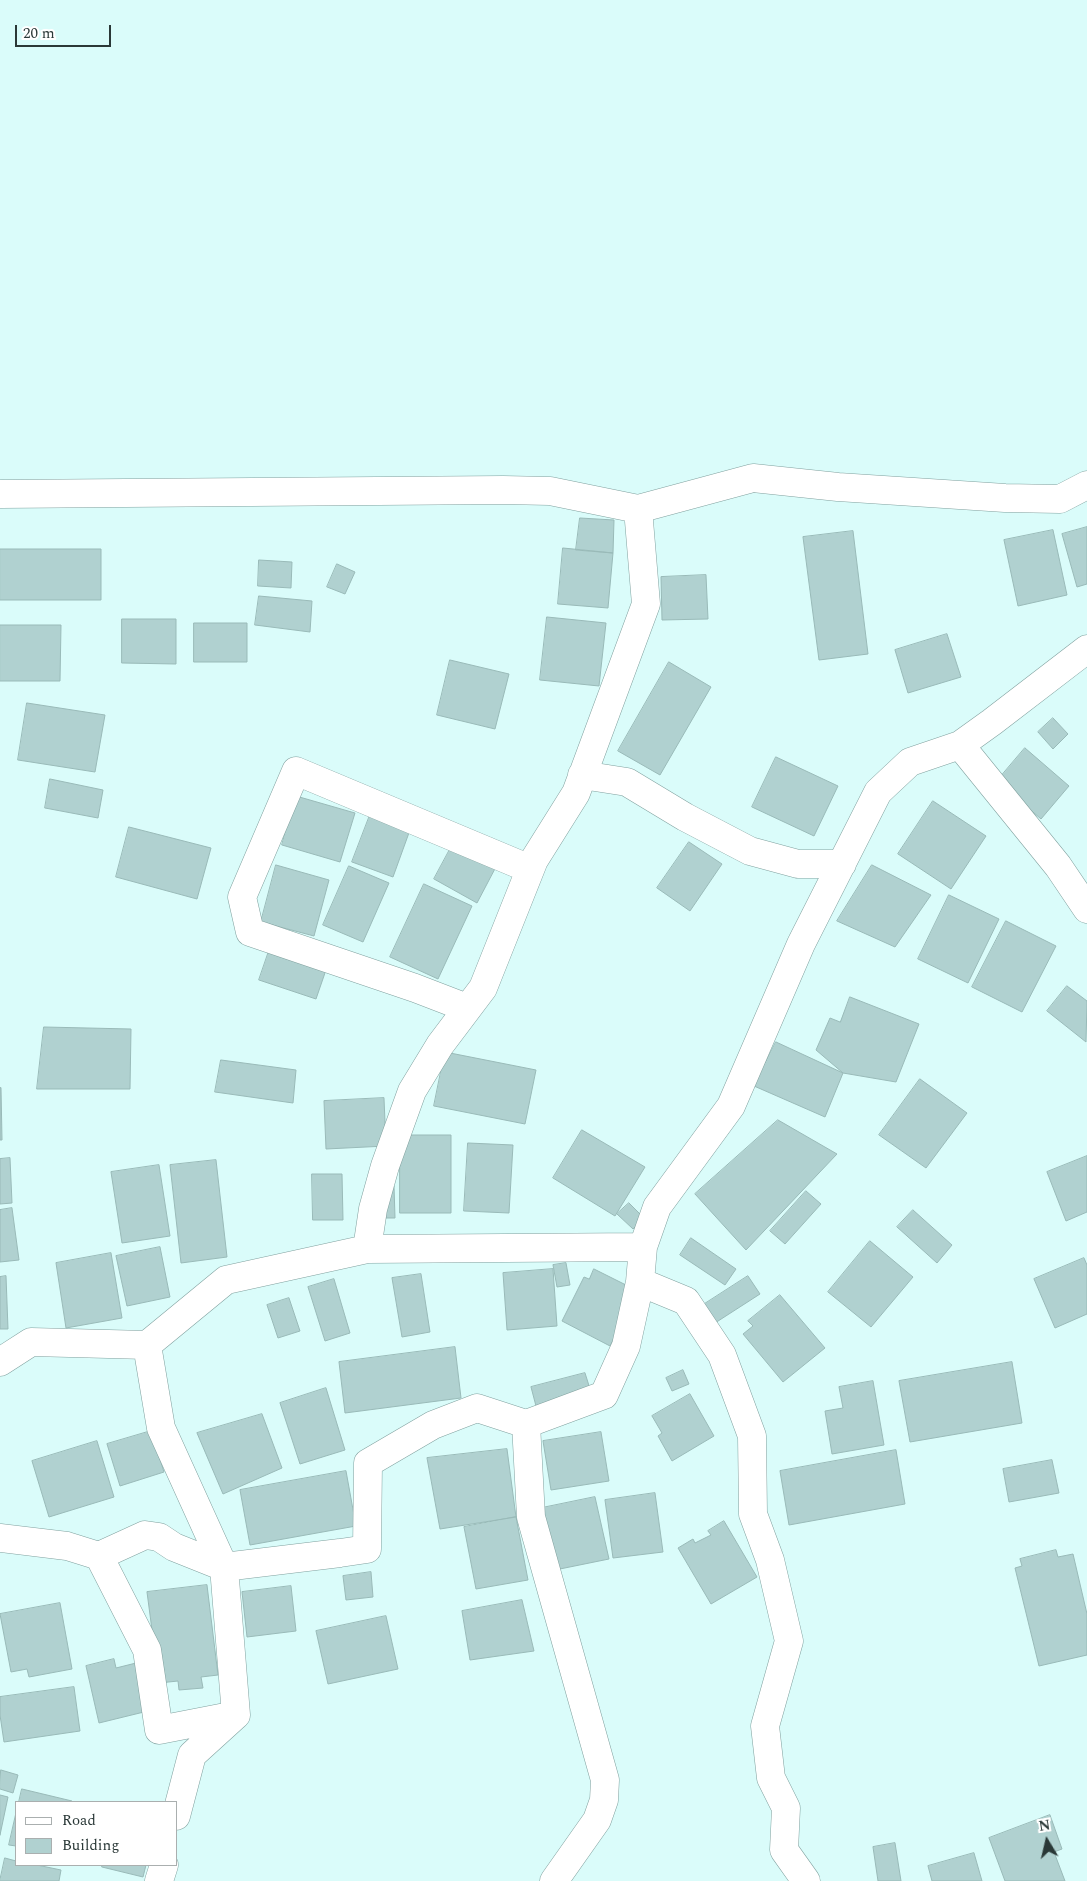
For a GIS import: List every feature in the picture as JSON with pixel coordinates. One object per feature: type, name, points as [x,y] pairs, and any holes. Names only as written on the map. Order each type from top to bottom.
[{"type":"street","points":[[0,494],[550,491],[638,509],[753,478],[838,488],[1005,498],[1060,499],[1087,485]]},
{"type":"street","points":[[367,1249],[373,1209],[385,1166],[412,1091],[440,1045],[482,988],[534,860],[576,793],[646,604],[638,509]]},
{"type":"street","points":[[0,1538],[67,1546],[99,1556],[145,1535],[159,1537],[174,1547],[224,1567],[367,1549],[368,1463],[433,1425],[477,1408],[526,1424],[604,1395],[626,1346],[640,1282],[643,1247],[657,1207],[731,1106],[801,944],[878,792],[910,762],[960,745],[1087,649]]},
{"type":"street","points":[[960,745],[1058,866],[1087,909]]},
{"type":"street","points":[[467,1008],[415,988],[250,932],[242,897],[296,771],[530,869]]},
{"type":"street","points":[[582,775],[628,782],[685,817],[750,851],[798,864],[842,864]]},
{"type":"street","points":[[0,1362],[30,1342],[147,1345],[226,1280],[367,1249],[643,1247]]},
{"type":"street","points":[[640,1282],[686,1301],[722,1356],[752,1436],[753,1514],[770,1560],[789,1641],[765,1726],[771,1778],[786,1808],[784,1850],[806,1881]]},
{"type":"street","points":[[147,1345],[161,1428],[224,1567],[236,1715]]},
{"type":"street","points":[[526,1424],[531,1517],[605,1780],[604,1800],[597,1820],[554,1881]]},
{"type":"street","points":[[99,1556],[147,1650],[159,1730],[236,1715]]},
{"type":"street","points":[[178,1808],[192,1755],[236,1715]]},
{"type":"street","points":[[159,1881],[164,1866]]},
{"type":"building","points":[[580,518],[614,520],[613,553],[576,550]]},
{"type":"building","points":[[1087,527],[1087,584],[1077,587],[1062,534]]},
{"type":"building","points":[[1053,530],[1067,595],[1018,606],[1004,540]]},
{"type":"building","points":[[853,531],[868,654],[819,660],[803,537]]},
{"type":"building","points":[[563,548],[613,553],[608,608],[558,604]]},
{"type":"building","points":[[0,549],[101,549],[101,600],[0,600]]},
{"type":"building","points":[[259,560],[292,562],[291,588],[258,586]]},
{"type":"building","points":[[337,564],[355,572],[345,594],[327,587]]},
{"type":"building","points":[[706,575],[708,619],[662,620],[661,577]]},
{"type":"building","points":[[259,596],[312,601],[310,632],[255,625]]},
{"type":"building","points":[[547,617],[606,623],[599,686],[540,680]]},
{"type":"building","points":[[122,619],[176,619],[176,664],[122,663]]},
{"type":"building","points":[[194,623],[247,623],[247,662],[194,662]]},
{"type":"building","points":[[0,625],[61,625],[60,681],[0,681]]},
{"type":"building","points":[[947,634],[961,677],[908,693],[895,650]]},
{"type":"building","points":[[450,660],[509,674],[495,729],[437,715]]},
{"type":"building","points":[[669,662],[711,687],[660,775],[618,751]]},
{"type":"building","points":[[27,703],[105,715],[95,772],[18,760]]},
{"type":"building","points":[[1053,718],[1068,734],[1053,749],[1038,732]]},
{"type":"building","points":[[1025,748],[1069,786],[1041,819],[997,781]]},
{"type":"building","points":[[776,757],[838,786],[814,836],[752,807]]},
{"type":"building","points":[[50,779],[103,790],[98,818],[45,808]]},
{"type":"building","points":[[296,796],[355,813],[340,862],[282,845]]},
{"type":"building","points":[[933,801],[986,836],[951,889],[898,854]]},
{"type":"building","points":[[370,815],[410,830],[393,877],[352,862]]},
{"type":"building","points":[[129,827],[211,848],[197,899],[116,877]]},
{"type":"building","points":[[455,840],[498,863],[477,903],[434,879]]},
{"type":"building","points":[[689,842],[722,864],[690,911],[657,888]]},
{"type":"building","points":[[276,865],[329,880],[314,936],[261,922]]},
{"type":"building","points":[[872,865],[931,895],[895,947],[837,921]]},
{"type":"building","points":[[349,866],[389,883],[363,942],[323,925]]},
{"type":"building","points":[[424,884],[472,906],[438,979],[390,957]]},
{"type":"building","points":[[949,895],[999,919],[968,983],[918,959]]},
{"type":"building","points":[[1006,921],[1056,946],[1022,1012],[972,987]]},
{"type":"building","points":[[270,948],[327,967],[316,999],[259,980]]},
{"type":"building","points":[[1067,986],[1087,1001],[1086,1042],[1047,1011]]},
{"type":"building","points":[[850,997],[919,1024],[896,1082],[843,1073],[816,1050],[830,1018],[840,1022]]},
{"type":"building","points":[[44,1027],[131,1029],[130,1089],[37,1089]]},
{"type":"building","points":[[776,1042],[843,1073],[825,1117],[754,1086]]},
{"type":"building","points":[[445,1052],[536,1070],[525,1124],[434,1106]]},
{"type":"building","points":[[221,1060],[296,1070],[293,1103],[215,1092]]},
{"type":"building","points":[[920,1079],[967,1113],[926,1168],[879,1135]]},
{"type":"building","points":[[0,1088],[2,1140],[0,1140]]},
{"type":"building","points":[[384,1098],[386,1146],[326,1149],[324,1101]]},
{"type":"building","points":[[778,1120],[837,1154],[746,1250],[695,1194]]},
{"type":"building","points":[[582,1130],[645,1167],[615,1216],[553,1178]]},
{"type":"building","points":[[400,1135],[451,1135],[451,1213],[400,1213]]},
{"type":"building","points":[[468,1143],[513,1145],[509,1213],[464,1211]]},
{"type":"building","points":[[1087,1156],[1087,1212],[1066,1221],[1047,1172]]},
{"type":"building","points":[[10,1158],[12,1203],[0,1204],[0,1159]]},
{"type":"building","points":[[216,1160],[227,1257],[181,1263],[170,1165]]},
{"type":"building","points":[[159,1165],[170,1236],[122,1243],[111,1172]]},
{"type":"building","points":[[312,1174],[342,1174],[343,1220],[313,1220]]},
{"type":"building","points":[[381,1186],[394,1186],[395,1218],[382,1218]]},
{"type":"building","points":[[806,1191],[821,1204],[785,1244],[770,1231]]},
{"type":"building","points":[[629,1203],[644,1218],[633,1229],[617,1214]]},
{"type":"building","points":[[12,1208],[19,1260],[0,1262],[0,1210]]},
{"type":"building","points":[[913,1210],[952,1245],[937,1263],[897,1227]]},
{"type":"building","points":[[691,1238],[736,1269],[725,1285],[680,1255]]},
{"type":"building","points":[[870,1241],[913,1277],[871,1327],[828,1292]]},
{"type":"building","points":[[160,1247],[170,1297],[127,1306],[116,1256]]},
{"type":"building","points":[[111,1253],[122,1318],[66,1328],[56,1263]]},
{"type":"building","points":[[1084,1258],[1087,1265],[1087,1314],[1055,1328],[1034,1279]]},
{"type":"building","points":[[566,1263],[570,1285],[557,1287],[553,1265]]},
{"type":"building","points":[[553,1269],[557,1326],[507,1330],[503,1273]]},
{"type":"building","points":[[594,1269],[630,1287],[631,1304],[610,1346],[562,1321],[584,1277],[589,1279]]},
{"type":"building","points":[[421,1274],[430,1332],[402,1337],[392,1278]]},
{"type":"building","points":[[6,1276],[8,1329],[0,1329],[0,1277]]},
{"type":"building","points":[[748,1276],[760,1294],[715,1323],[703,1305]]},
{"type":"building","points":[[334,1279],[350,1333],[325,1341],[308,1287]]},
{"type":"building","points":[[780,1295],[825,1348],[783,1382],[743,1334],[753,1326],[748,1321]]},
{"type":"building","points":[[289,1298],[300,1331],[278,1338],[267,1305]]},
{"type":"building","points":[[455,1347],[461,1398],[345,1413],[339,1362]]},
{"type":"building","points":[[1012,1362],[1022,1423],[910,1442],[899,1381]]},
{"type":"building","points":[[683,1370],[689,1384],[672,1391],[666,1378]]},
{"type":"building","points":[[585,1373],[591,1392],[536,1406],[531,1387]]},
{"type":"building","points":[[873,1381],[884,1445],[832,1454],[825,1411],[843,1408],[839,1387]]},
{"type":"building","points":[[326,1388],[345,1450],[300,1464],[280,1403]]},
{"type":"building","points":[[690,1394],[714,1436],[672,1461],[658,1436],[662,1433],[652,1416]]},
{"type":"building","points":[[262,1414],[282,1468],[223,1494],[197,1433]]},
{"type":"building","points":[[151,1431],[164,1472],[120,1486],[107,1444]]},
{"type":"building","points":[[601,1432],[609,1481],[551,1490],[543,1441]]},
{"type":"building","points":[[97,1441],[114,1497],[49,1517],[32,1461]]},
{"type":"building","points":[[507,1449],[516,1517],[440,1529],[427,1458]]},
{"type":"building","points":[[896,1450],[905,1504],[789,1525],[780,1471]]},
{"type":"building","points":[[1052,1460],[1059,1493],[1009,1502],[1003,1469]]},
{"type":"building","points":[[346,1471],[356,1526],[250,1545],[240,1490]]},
{"type":"building","points":[[655,1493],[663,1552],[613,1558],[605,1500]]},
{"type":"building","points":[[595,1497],[609,1559],[550,1571],[537,1509]]},
{"type":"building","points":[[516,1517],[528,1580],[476,1589],[464,1527]]},
{"type":"building","points":[[724,1521],[757,1577],[711,1604],[678,1548],[693,1539],[695,1543],[711,1535],[708,1531]]},
{"type":"building","points":[[1056,1550],[1058,1557],[1073,1554],[1087,1614],[1087,1655],[1039,1666],[1015,1568],[1022,1566],[1020,1559]]},
{"type":"building","points":[[371,1572],[373,1597],[346,1600],[343,1576]]},
{"type":"building","points":[[207,1585],[218,1675],[201,1677],[203,1688],[179,1690],[178,1681],[159,1683],[147,1592]]},
{"type":"building","points":[[291,1586],[296,1631],[247,1637],[242,1592]]},
{"type":"building","points":[[522,1600],[534,1651],[470,1660],[462,1611]]},
{"type":"building","points":[[60,1603],[72,1669],[29,1677],[27,1669],[11,1672],[0,1614]]},
{"type":"building","points":[[386,1616],[398,1669],[328,1684],[316,1631]]},
{"type":"building","points":[[114,1659],[116,1668],[136,1663],[148,1711],[99,1723],[86,1666]]},
{"type":"building","points":[[74,1687],[80,1731],[4,1742],[0,1715],[0,1697]]},
{"type":"building","points":[[1,1770],[18,1775],[13,1793],[0,1789]]},
{"type":"building","points":[[22,1789],[72,1801],[19,1801]]},
{"type":"building","points":[[0,1795],[8,1797],[0,1835]]},
{"type":"building","points":[[1050,1815],[1062,1849],[1054,1852],[1065,1881],[1005,1881],[989,1838]]},
{"type":"building","points":[[15,1818],[15,1846],[9,1845]]},
{"type":"building","points":[[895,1843],[901,1881],[878,1881],[873,1847]]},
{"type":"building","points":[[974,1853],[982,1881],[932,1881],[928,1866]]},
{"type":"building","points":[[5,1858],[15,1861],[15,1866],[42,1866],[61,1870],[59,1881],[0,1881]]},
{"type":"building","points":[[102,1866],[146,1866],[143,1877]]}]
